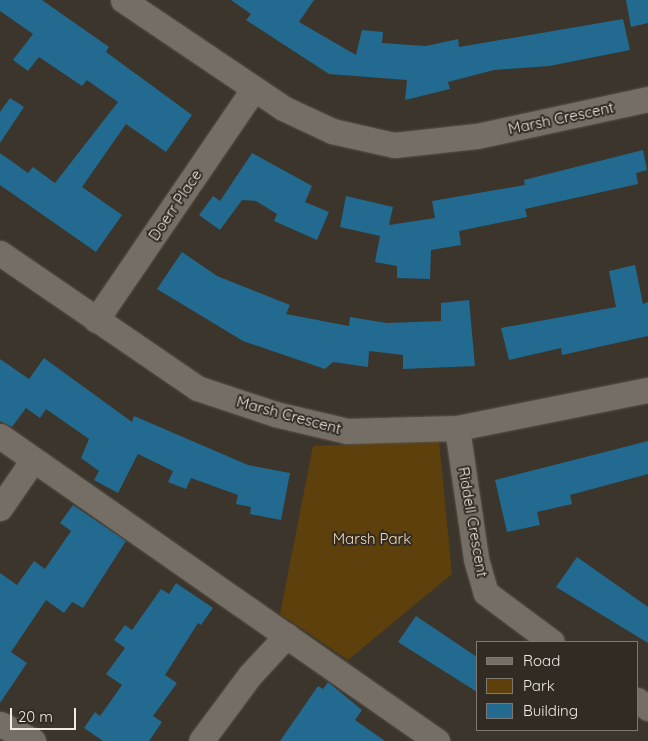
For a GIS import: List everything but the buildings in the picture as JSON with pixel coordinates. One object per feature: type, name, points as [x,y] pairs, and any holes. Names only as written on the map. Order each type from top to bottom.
[{"type":"street","name":"Marsh Crescent","points":[[123,0],[253,90],[332,131],[394,145],[477,136],[648,99]]},
{"type":"street","name":"Doerr Place","points":[[96,320],[253,90]]},
{"type":"street","name":"Marsh Crescent","points":[[0,253],[197,388],[275,414],[347,431],[457,428],[648,390]]},
{"type":"street","name":"Riddell Crescent","points":[[457,428],[476,559],[486,593],[551,641]]},
{"type":"street","points":[[0,436],[437,741]]},
{"type":"street","points":[[0,508],[33,460]]},
{"type":"street","points":[[201,741],[250,675],[287,635]]},
{"type":"street","points":[[0,724],[33,741]]},
{"type":"green space","name":"Marsh Park","points":[[439,441],[452,574],[348,660],[280,614],[313,446]]}]
